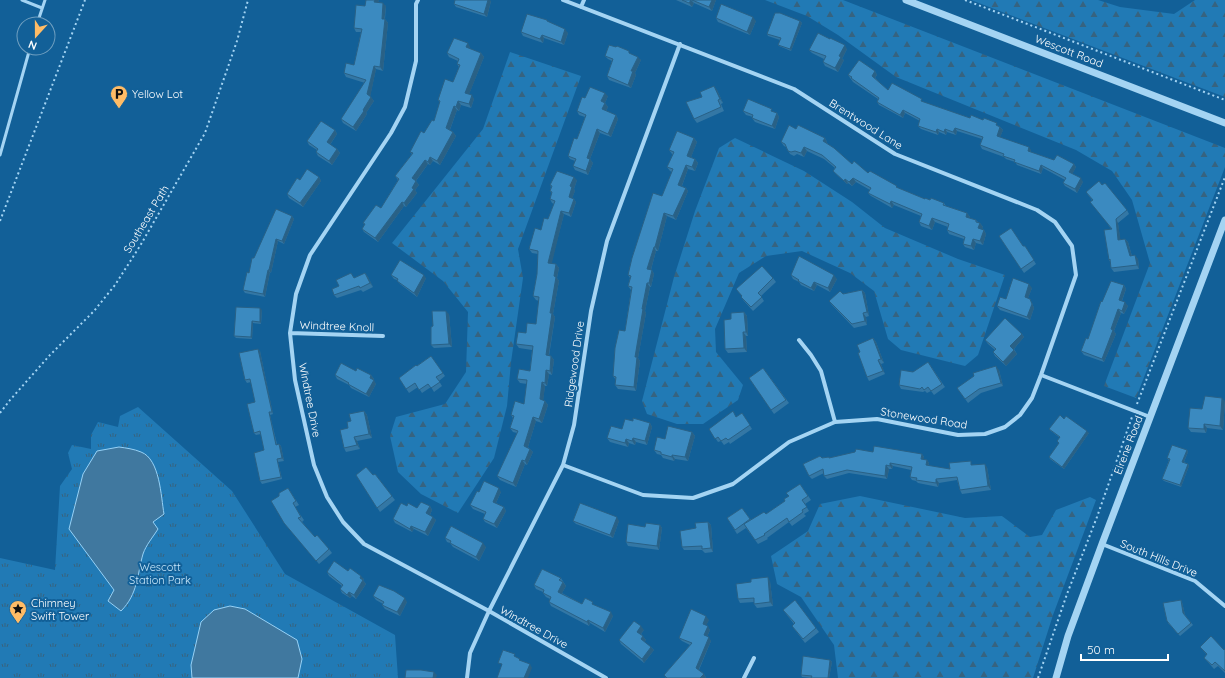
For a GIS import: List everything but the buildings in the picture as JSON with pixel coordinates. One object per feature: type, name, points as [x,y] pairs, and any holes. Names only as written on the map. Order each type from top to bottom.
[{"type":"street","name":"Windtree Drive","points":[[418,0],[416,4],[416,62],[405,107],[391,133],[310,255],[296,294],[290,333],[295,380],[314,465],[327,497],[343,522],[364,544],[489,611],[606,678]]},
{"type":"street","points":[[563,0],[581,7],[584,0]]},
{"type":"street","name":"Wescott Road","points":[[906,0],[1225,123]]},
{"type":"street","name":"Brentwood Lane","points":[[581,7],[794,89],[895,154],[1037,210],[1055,222],[1072,246],[1076,275],[1041,375]]},
{"type":"street","name":"Ridgewood Drive","points":[[467,678],[470,653],[489,611],[563,465],[574,425],[591,311],[607,241],[680,44]]},
{"type":"street","name":"Elrene Road","points":[[1056,678],[1068,636],[1225,220]]},
{"type":"street","name":"Windtree Knoll","points":[[290,333],[383,336]]},
{"type":"street","points":[[799,340],[821,370],[834,422]]},
{"type":"street","points":[[1041,375],[1150,417]]},
{"type":"street","name":"Stonewood Road","points":[[563,465],[643,495],[693,498],[733,484],[789,442],[834,422],[877,419],[958,435],[985,434],[1005,427],[1020,415],[1032,398],[1041,375]]},
{"type":"street","name":"South Hills Drive","points":[[1102,544],[1195,581],[1225,606]]},
{"type":"street","points":[[744,678],[754,658]]},
{"type":"lane","points":[[22,0],[42,8]]},
{"type":"lane","points":[[40,16],[45,0]]},
{"type":"lane","points":[[0,155],[28,56]]},
{"type":"path","points":[[0,222],[85,0]]},
{"type":"path","name":"Southeast Path","points":[[0,413],[45,361],[94,311],[115,285],[140,246],[205,133],[237,41],[248,0]]},
{"type":"path","points":[[965,0],[1225,100]]},
{"type":"path","points":[[1038,678],[1047,649],[1097,517],[1130,421],[1225,178]]},
{"type":"green space","points":[[765,0],[843,0],[1225,148],[1225,167],[1136,398],[1104,386],[1150,263],[1132,200],[1112,171],[1076,150],[896,77],[838,35],[807,16]]},
{"type":"green space","points":[[971,0],[1098,0],[1120,7],[1174,14],[1195,0],[1225,0],[1225,97]]},
{"type":"green space","points":[[510,52],[581,76],[518,249],[523,278],[511,362],[507,406],[494,458],[458,513],[421,494],[398,472],[390,436],[396,417],[445,404],[466,372],[468,312],[443,281],[392,243],[483,129]]},
{"type":"green space","points":[[735,138],[804,171],[852,202],[885,228],[958,259],[1005,275],[978,355],[965,366],[901,350],[888,339],[874,291],[850,273],[802,251],[766,256],[739,273],[715,329],[716,352],[743,385],[738,400],[703,424],[677,424],[647,414],[642,401],[674,277],[695,211],[719,148]]},
{"type":"green space","name":"Wescott Station Park","points":[[138,407],[232,491],[285,574],[395,635],[398,678],[0,678],[0,558],[55,570],[60,486],[72,469],[68,453],[72,445],[91,449],[91,435],[98,422],[118,427],[120,416]]},
{"type":"green space","points":[[860,496],[965,518],[1002,516],[1030,537],[1042,535],[1056,510],[1090,497],[1096,500],[1053,615],[1033,678],[838,678],[834,645],[801,597],[777,584],[771,556],[808,531],[820,504]]},
{"type":"shaded area","points":[[119,447],[141,452],[152,462],[156,470],[164,514],[153,522],[158,529],[144,551],[131,598],[121,611],[108,601],[114,590],[69,529],[83,474],[97,451]]},
{"type":"shaded area","points":[[230,606],[245,609],[297,640],[302,659],[298,678],[192,678],[191,665],[201,622],[214,610]]},
{"type":"place","name":"Yellow Lot","points":[[119,109]]},
{"type":"place","name":"Chimney Swift Tower","points":[[18,624]]}]
